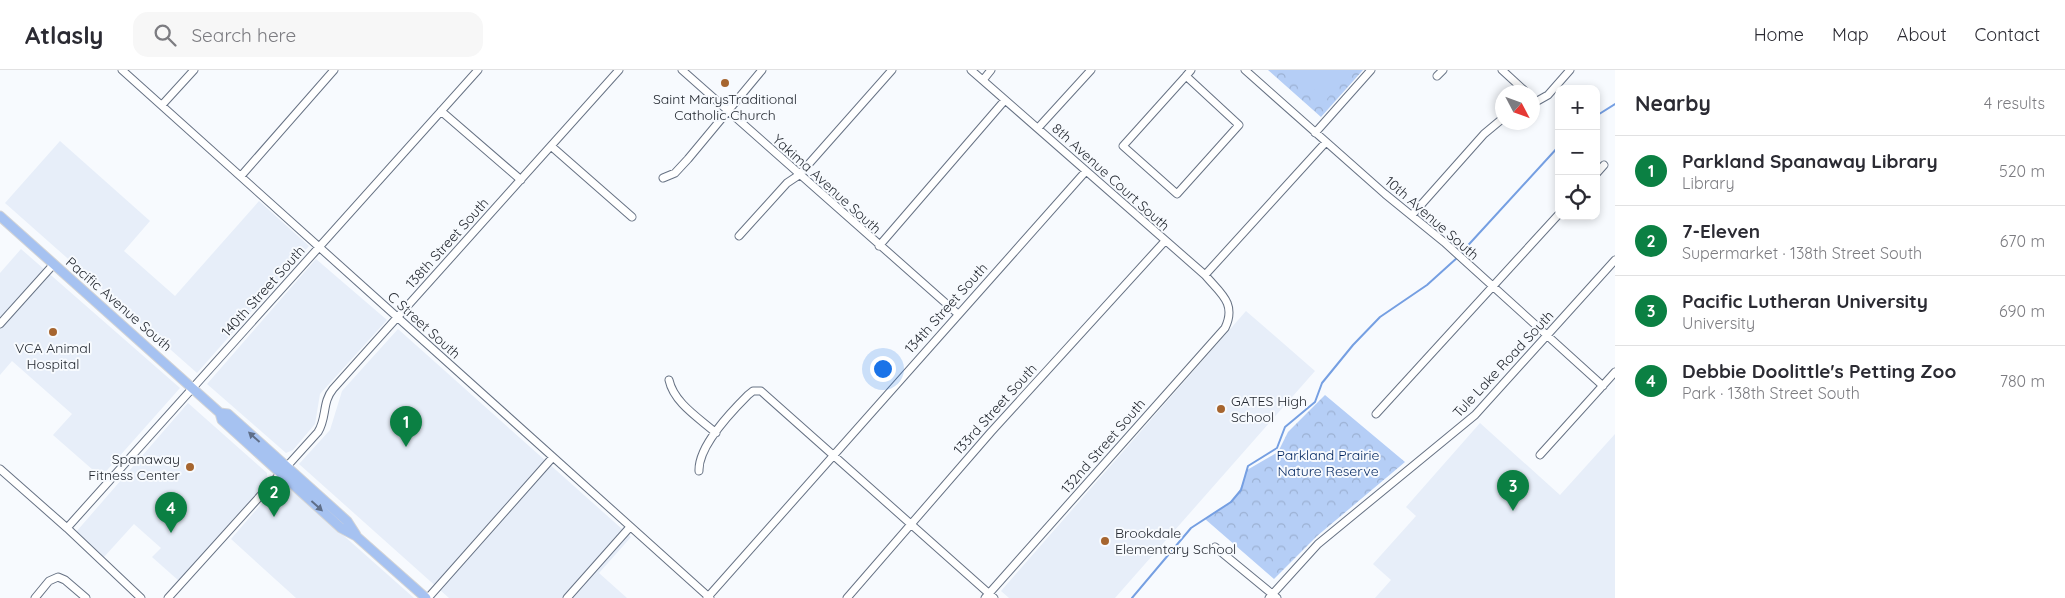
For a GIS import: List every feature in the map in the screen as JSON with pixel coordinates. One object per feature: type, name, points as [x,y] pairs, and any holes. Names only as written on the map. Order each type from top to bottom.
[{"type":"main road","name":"Pacific Avenue South","points":[[0,216],[220,413],[222,420],[347,521],[356,536],[427,598]]},
{"type":"street","name":"C Street South","points":[[122,70],[709,598]]},
{"type":"street","points":[[162,105],[194,70]]},
{"type":"street","points":[[240,176],[334,70]]},
{"type":"street","name":"140th Street South","points":[[67,528],[478,70]]},
{"type":"street","name":"138th Street South","points":[[168,598],[321,428],[326,401],[330,393],[619,70]]},
{"type":"street","name":"Yakima Avenue South","points":[[682,70],[799,176],[958,314]]},
{"type":"street","points":[[663,178],[675,173],[726,115],[727,111],[762,70]]},
{"type":"street","points":[[740,236],[787,183],[799,176],[892,70]]},
{"type":"street","name":"8th Avenue Court South","points":[[971,70],[1205,276],[1224,297],[1229,307]]},
{"type":"street","points":[[983,80],[991,70]]},
{"type":"street","points":[[1038,128],[1091,70]]},
{"type":"street","points":[[1186,76],[1240,125],[1177,194],[1123,146],[1191,70]]},
{"type":"street","name":"10th Avenue South","points":[[1245,70],[1315,133],[1412,215],[1603,386]]},
{"type":"street","points":[[1315,133],[1371,70]]},
{"type":"street","points":[[1437,76],[1443,70]]},
{"type":"street","points":[[1502,70],[1518,85]]},
{"type":"street","points":[[1540,98],[1548,95],[1570,70]]},
{"type":"street","points":[[879,246],[1005,100]]},
{"type":"street","points":[[441,111],[521,180]]},
{"type":"street","points":[[1412,215],[1484,134],[1495,125]]},
{"type":"street","points":[[1205,276],[1326,142]]},
{"type":"street","points":[[551,146],[632,217]]},
{"type":"street","points":[[1600,170],[1604,165]]},
{"type":"street","name":"134th Street South","points":[[709,598],[833,455],[1086,171]]},
{"type":"street","points":[[1376,414],[1555,218]]},
{"type":"street","name":"133rd Street South","points":[[847,598],[1034,384],[1164,241]]},
{"type":"street","name":"Tule Lake Road South","points":[[1273,597],[1323,539],[1475,415],[1615,260]]},
{"type":"street","points":[[0,324],[53,265]]},
{"type":"street","name":"132nd Street South","points":[[990,596],[1225,328],[1230,314],[1229,307]]},
{"type":"street","points":[[1540,455],[1615,372]]},
{"type":"street","points":[[669,380],[678,398],[716,433]]},
{"type":"street","points":[[699,471],[702,452],[745,398],[753,391],[758,390],[765,394],[990,596]]},
{"type":"street","points":[[427,598],[553,457]]},
{"type":"street","points":[[0,469],[67,528],[141,598]]},
{"type":"street","points":[[567,598],[630,528]]},
{"type":"street","points":[[1215,547],[1273,597]]},
{"type":"street","points":[[35,598],[54,577],[60,577],[86,598]]},
{"type":"shaded area","points":[[60,141],[150,221],[124,251],[175,296],[259,201],[309,246],[197,373],[5,203]]},
{"type":"shaded area","points":[[21,249],[180,388],[101,477],[53,435],[72,414],[12,361],[0,375],[0,273]]},
{"type":"shaded area","points":[[316,259],[387,320],[320,394],[315,424],[293,450],[286,453],[207,384]]},
{"type":"shaded area","points":[[1246,311],[1315,371],[1115,598],[1009,598],[1001,591]]},
{"type":"shaded area","points":[[398,329],[631,537],[599,573],[627,598],[449,598],[299,464],[330,430],[342,391]]},
{"type":"shaded area","points":[[188,403],[267,473],[267,482],[179,581],[152,557],[161,548],[134,524],[104,557],[76,532]]},
{"type":"shaded area","points":[[1480,423],[1560,495],[1615,434],[1615,598],[1375,598],[1391,580],[1373,564],[1416,516],[1406,507]]},
{"type":"shaded area","points":[[276,487],[290,488],[414,598],[296,598],[231,539]]},
{"type":"green space","points":[[1268,70],[1363,70],[1321,117]]},
{"type":"green space","points":[[1292,70],[1352,70],[1326,100]]},
{"type":"green space","name":"Parkland Prairie Nature Reserve","points":[[1325,395],[1405,462],[1317,536],[1274,579],[1205,519],[1232,500],[1240,489],[1247,470],[1278,452],[1288,432]]},
{"type":"waterway","points":[[1600,113],[1615,104]]},
{"type":"waterway","points":[[1461,253],[1555,150]]},
{"type":"waterway","points":[[1132,598],[1191,528],[1231,502],[1241,490],[1248,466],[1277,448],[1285,427],[1315,402],[1322,383],[1353,345],[1380,317],[1427,285],[1458,257]]},
{"type":"place","name":"Saint MarysTraditional Catholic Church","points":[[725,83]]},
{"type":"place","name":"VCA Animal Hospital","points":[[53,332]]},
{"type":"place","name":"GATES High School","points":[[1221,409]]},
{"type":"place","name":"Parkland Spanaway Library","points":[[406,447]]},
{"type":"place","name":"Spanaway Fitness Center","points":[[190,467]]},
{"type":"place","name":"Pacific Lutheran University","points":[[1513,511]]},
{"type":"place","name":"7-Eleven","points":[[274,517]]},
{"type":"place","name":"Debbie Doolittle's Petting Zoo","points":[[171,533]]},
{"type":"place","name":"Brookdale Elementary School","points":[[1105,541]]}]
